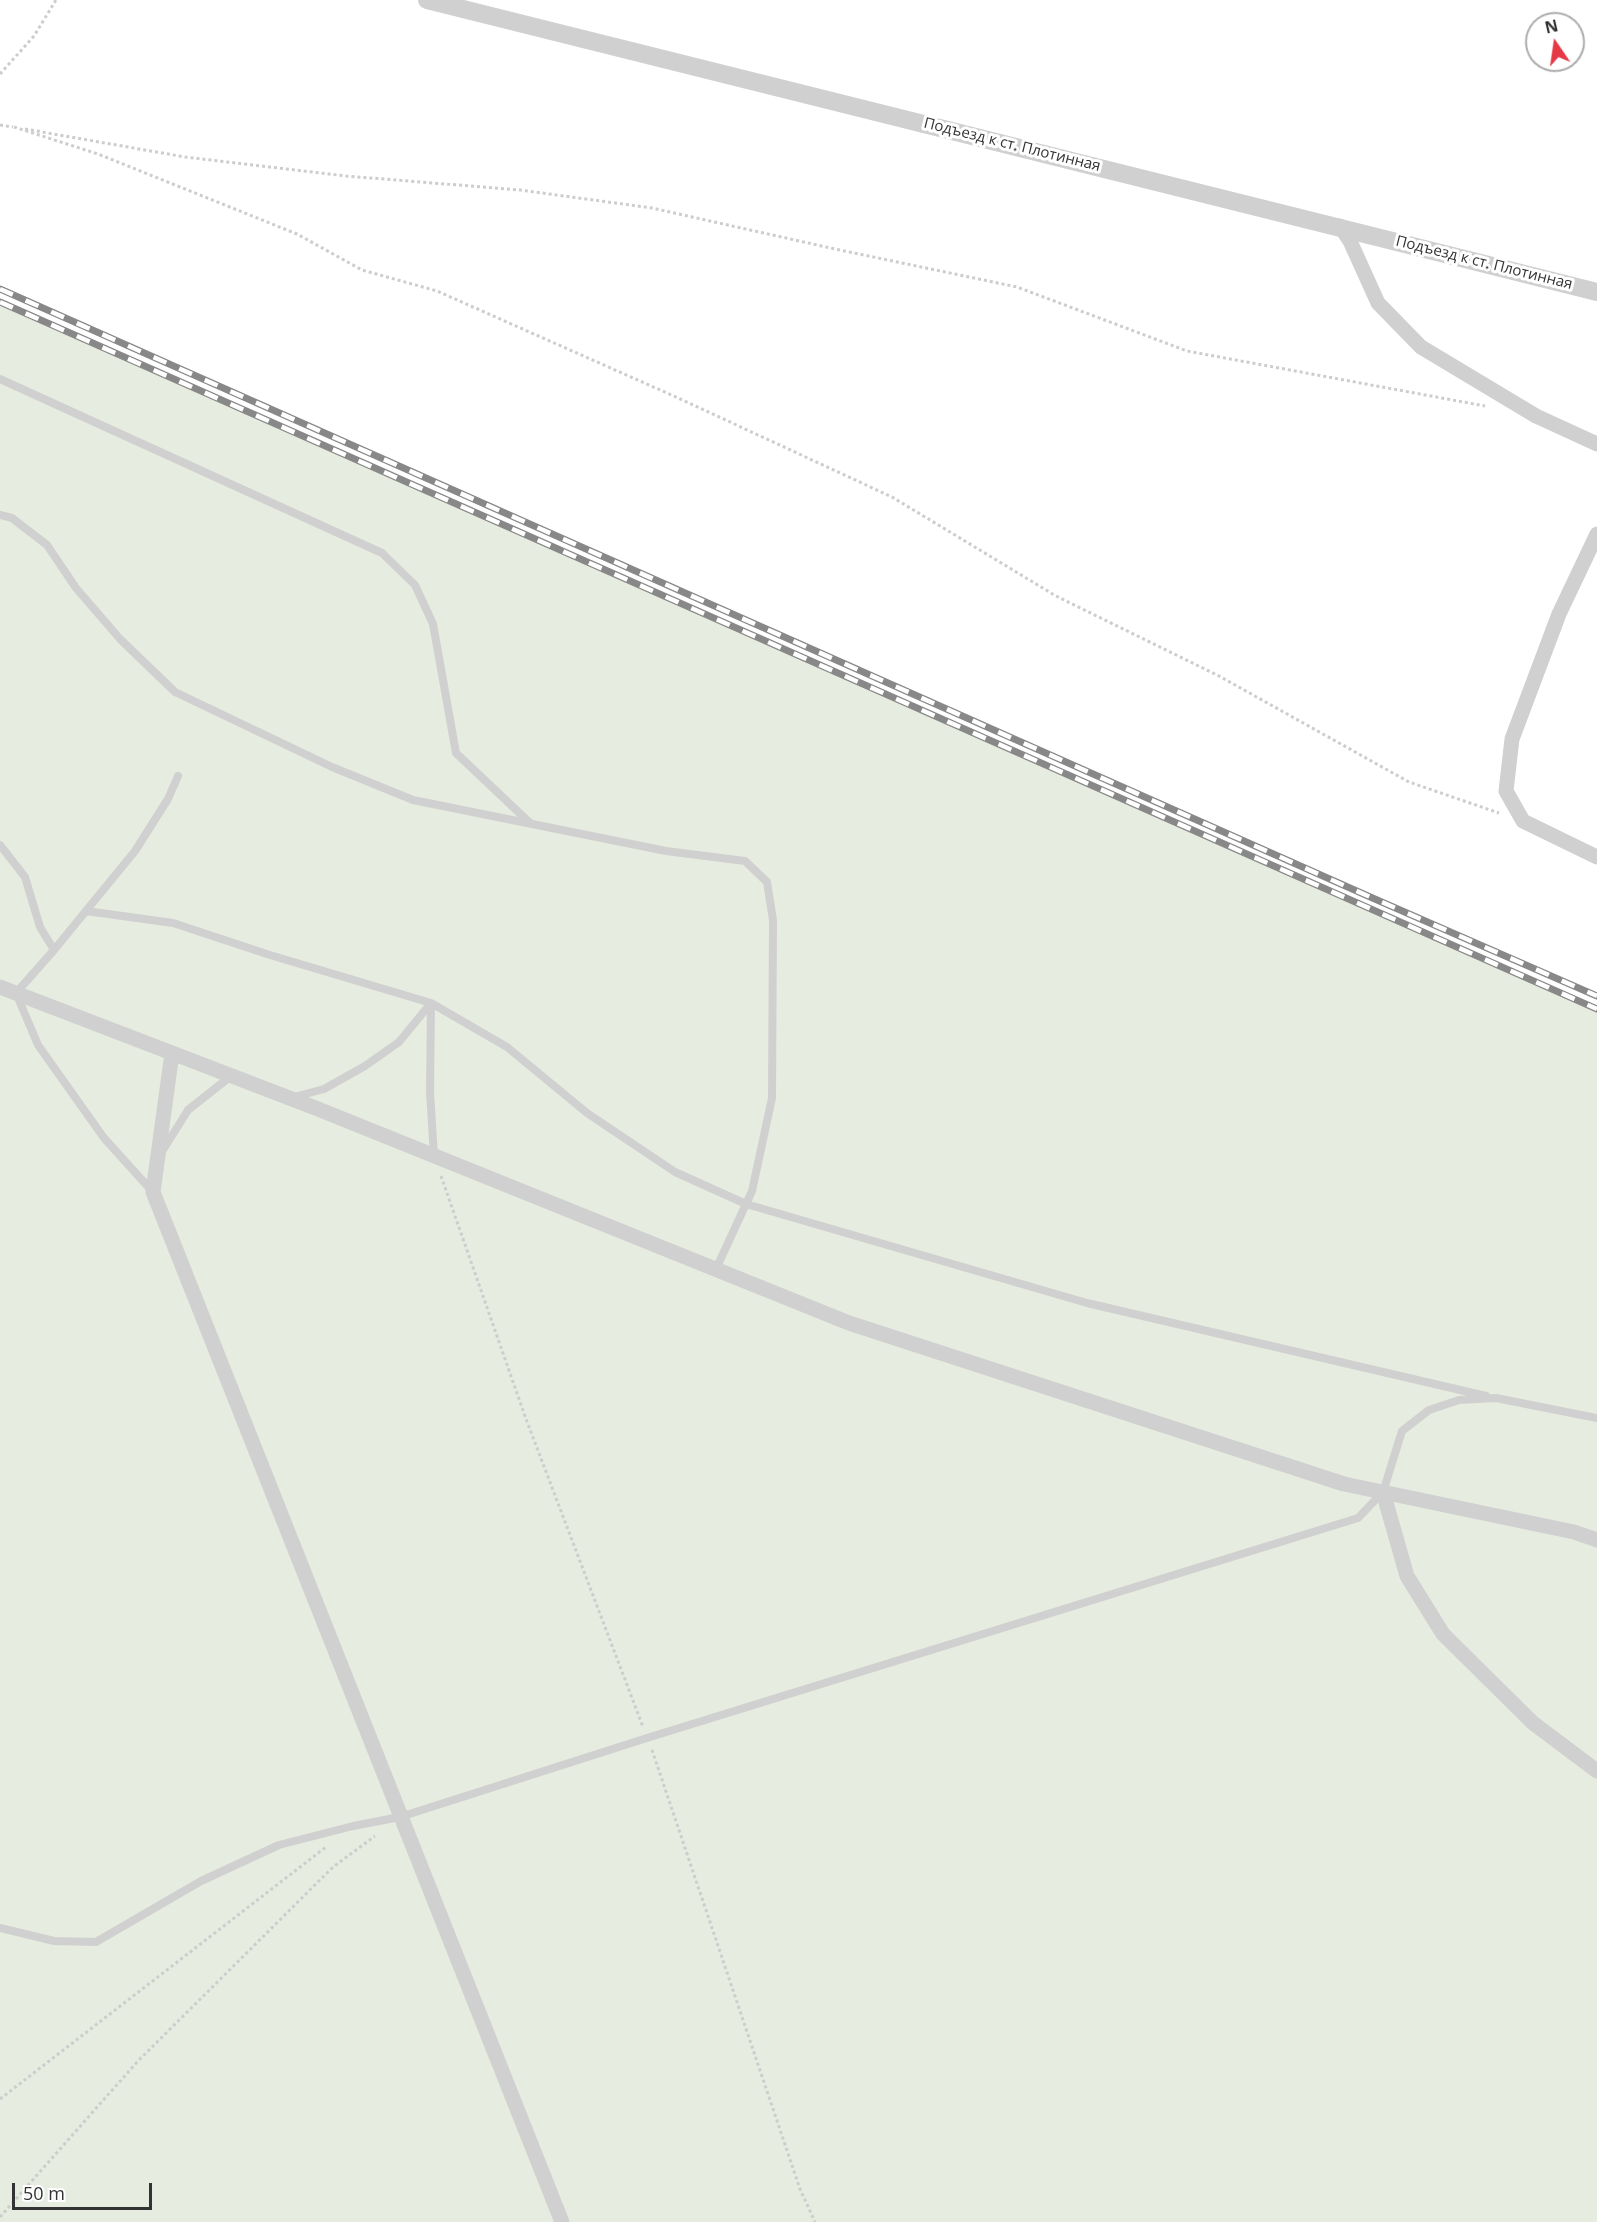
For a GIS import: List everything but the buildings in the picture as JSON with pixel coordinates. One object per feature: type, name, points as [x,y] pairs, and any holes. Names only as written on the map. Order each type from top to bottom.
[{"type":"street","name":"Подъезд к ст. Плотинная","points":[[427,0],[1340,226],[1597,292]]},
{"type":"street","points":[[1340,226],[1350,241],[1378,303],[1421,347],[1536,416],[1597,444]]},
{"type":"street","points":[[1597,534],[1559,614],[1512,739],[1506,791],[1523,821],[1597,857]]},
{"type":"street","points":[[0,987],[289,1098],[849,1323],[1344,1484],[1574,1532],[1597,1540]]},
{"type":"street","points":[[172,1053],[153,1192],[562,2222]]},
{"type":"street","points":[[1383,1492],[1407,1576],[1443,1634],[1533,1723],[1597,1771]]},
{"type":"lane","points":[[0,378],[382,553],[415,585],[433,624],[456,753],[531,824]]},
{"type":"lane","points":[[0,515],[12,518],[47,545],[76,588],[120,639],[175,692],[332,767],[413,800],[666,851],[745,861],[767,882],[773,920],[772,1098],[752,1191],[716,1269]]},
{"type":"lane","points":[[153,1192],[104,1138],[38,1045],[16,993],[135,850],[168,799],[178,776]]},
{"type":"lane","points":[[0,845],[25,877],[40,927],[54,950]]},
{"type":"lane","points":[[86,911],[172,923],[431,1003],[507,1047],[587,1113],[675,1172],[746,1204],[1087,1303],[1496,1398],[1597,1418]]},
{"type":"lane","points":[[289,1098],[324,1089],[365,1066],[399,1042],[431,1003]]},
{"type":"lane","points":[[431,1003],[430,1092],[434,1156]]},
{"type":"lane","points":[[157,1159],[188,1110],[231,1076]]},
{"type":"lane","points":[[0,1928],[54,1941],[96,1942],[201,1881],[279,1845],[352,1826],[400,1817],[647,1738],[1358,1518],[1383,1492],[1402,1431],[1429,1410],[1459,1400],[1496,1398]]},
{"type":"path","points":[[0,74],[34,36],[56,0]]},
{"type":"path","points":[[0,125],[185,157],[346,177],[520,190],[652,208],[1017,287],[1187,351],[1490,407]]},
{"type":"path","points":[[14,127],[98,154],[297,234],[362,270],[437,291],[676,397],[892,497],[1056,596],[1219,676],[1409,782],[1523,821]]},
{"type":"path","points":[[434,1156],[526,1419],[647,1738],[800,2189],[814,2222]]},
{"type":"path","points":[[0,2217],[145,2054],[333,1867],[400,1817]]},
{"type":"path","points":[[0,2099],[352,1826]]},
{"type":"shaded area","points":[[0,302],[1597,1009],[1597,2222],[0,2222]]},
{"type":"railway","points":[[0,289],[1597,996]]},
{"type":"railway","points":[[0,302],[1597,1009]]}]
